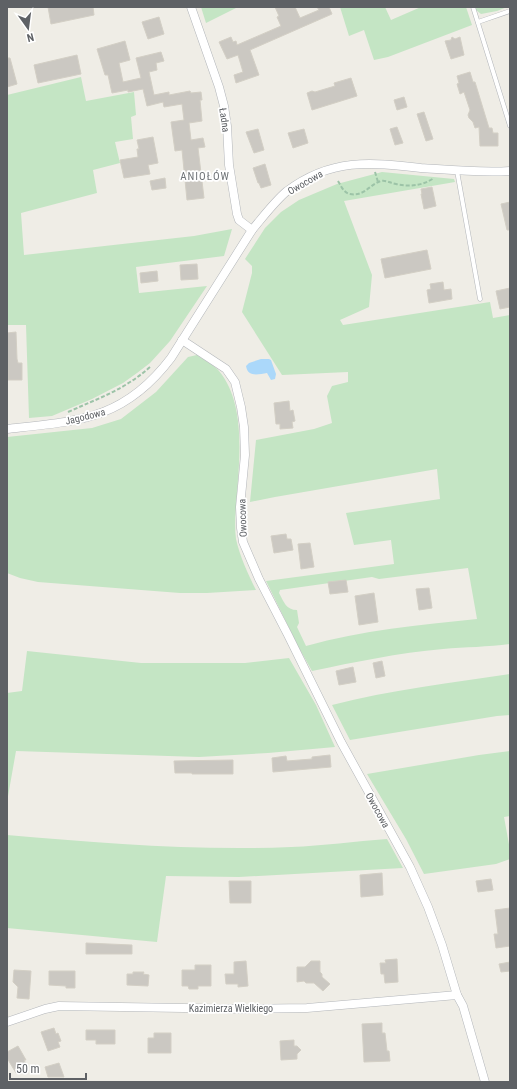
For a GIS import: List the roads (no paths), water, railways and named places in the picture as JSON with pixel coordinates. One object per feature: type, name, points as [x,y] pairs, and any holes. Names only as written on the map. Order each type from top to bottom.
[{"type":"street","name":"Ładna","points":[[192,7],[224,106],[231,178],[237,214],[239,220],[252,230]]},
{"type":"street","name":"Owocowa","points":[[485,1082],[463,1006],[457,995],[440,939],[428,907],[410,867],[341,742],[259,578],[243,542],[240,507],[245,455],[244,427],[242,407],[235,382],[226,369],[182,340],[252,230],[286,192],[307,178],[332,168],[360,163],[377,163],[457,171],[510,171]]},
{"type":"street","name":"Jagodowa","points":[[7,429],[80,420],[117,407],[143,389],[161,372],[182,340]]},
{"type":"street","name":"Kazimierza Wielkiego","points":[[7,1022],[45,1009],[59,1006],[245,1009],[307,1008],[457,995]]},
{"type":"lane","points":[[473,7],[510,126]]},
{"type":"lane","points":[[478,22],[510,11]]},
{"type":"lane","points":[[457,171],[480,300]]},
{"type":"water","points":[[261,359],[271,360],[276,374],[275,379],[271,380],[267,373],[251,374],[247,370],[246,366],[249,363]]},
{"type":"district","name":"ANIOŁÓW","points":[[205,176]]}]
